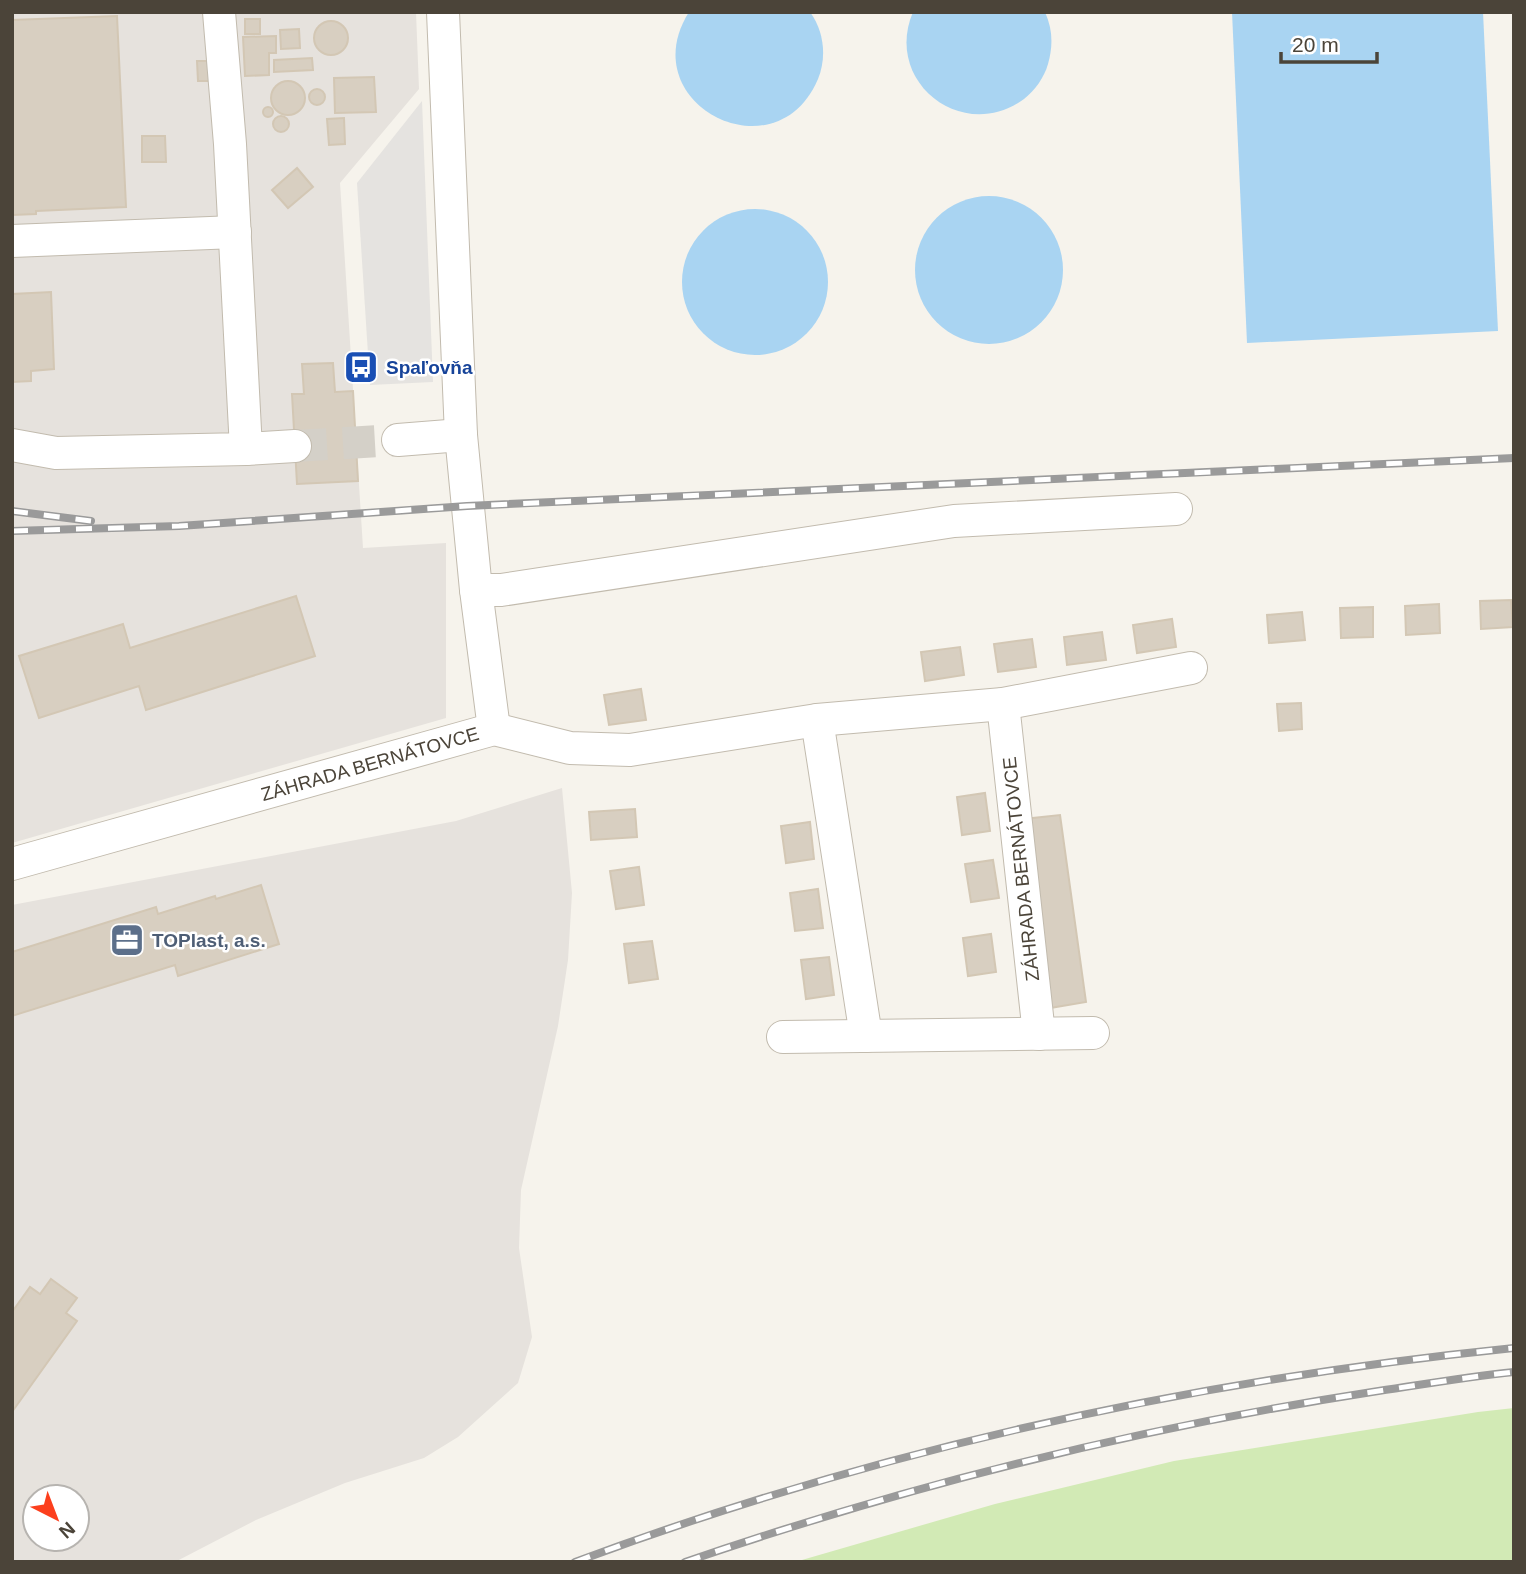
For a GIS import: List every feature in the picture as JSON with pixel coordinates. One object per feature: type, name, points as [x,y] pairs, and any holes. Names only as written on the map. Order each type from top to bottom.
[{"type":"street","points":[[219,12],[230,144],[246,449]]},
{"type":"street","points":[[443,12],[461,435],[476,590],[494,729]]},
{"type":"street","points":[[12,241],[235,232]]},
{"type":"street","points":[[398,440],[461,435]]},
{"type":"street","points":[[12,445],[56,453],[295,446]]},
{"type":"street","points":[[476,590],[501,590],[954,521],[1176,509]]},
{"type":"street","name":"ZÁHRADA BERNÁTOVCE","points":[[12,864],[494,729],[570,748],[629,750],[817,720],[1003,705],[1191,668]]},
{"type":"street","name":"ZÁHRADA BERNÁTOVCE","points":[[1003,705],[1039,1034]]},
{"type":"street","points":[[817,720],[866,1036]]},
{"type":"street","points":[[783,1037],[1093,1033]]},
{"type":"shaded area","points":[[12,12],[416,12],[419,89],[340,183],[363,548],[446,543],[446,718],[12,843]]},
{"type":"shaded area","points":[[422,101],[433,382],[370,385],[357,183]]},
{"type":"shaded area","points":[[562,788],[572,893],[568,960],[558,1026],[521,1190],[519,1248],[532,1337],[518,1383],[458,1437],[424,1458],[345,1483],[256,1520],[175,1562],[12,1562],[12,905],[456,821]]},
{"type":"green space","points":[[1514,1408],[1514,1562],[795,1562],[995,1504],[1174,1461]]},
{"type":"water","points":[[689,12],[810,12],[823,44],[823,62],[818,79],[798,108],[772,123],[743,126],[716,117],[693,100],[679,75],[676,45]]},
{"type":"water","points":[[913,12],[1045,12],[1050,25],[1051,44],[1044,74],[1024,99],[1000,111],[977,114],[954,110],[934,99],[919,82],[909,61],[907,38]]},
{"type":"water","points":[[1232,12],[1483,12],[1498,331],[1247,343]]},
{"type":"water","points":[[989,196],[1017,202],[1041,218],[1057,242],[1063,270],[1057,298],[1041,322],[1017,338],[989,344],[961,338],[937,322],[921,298],[915,270],[921,242],[937,218],[961,202]]},
{"type":"water","points":[[755,209],[783,215],[807,230],[822,254],[828,282],[822,310],[807,334],[783,349],[755,355],[727,349],[703,334],[688,310],[682,282],[688,254],[703,230],[727,215]]},
{"type":"building","points":[[117,16],[126,207],[36,211],[36,214],[12,215],[12,20]]},
{"type":"building","points":[[245,19],[260,19],[260,34],[245,34]]},
{"type":"building","points":[[331,21],[343,26],[348,38],[343,50],[331,55],[319,50],[314,38],[319,26]]},
{"type":"building","points":[[299,29],[300,48],[281,49],[280,30]]},
{"type":"building","points":[[276,36],[276,53],[269,53],[269,75],[245,76],[243,37]]},
{"type":"building","points":[[312,58],[313,70],[274,72],[274,60]]},
{"type":"building","points":[[197,61],[216,61],[216,81],[198,81]]},
{"type":"building","points":[[374,77],[376,112],[335,113],[334,78]]},
{"type":"building","points":[[288,81],[300,86],[305,98],[300,110],[288,115],[276,110],[271,98],[276,86]]},
{"type":"building","points":[[314,89],[320,89],[325,97],[323,103],[314,105],[309,100],[309,94]]},
{"type":"building","points":[[268,107],[272,108],[272,116],[268,117],[264,116],[263,112],[264,108]]},
{"type":"building","points":[[281,116],[287,118],[287,130],[281,132],[275,130],[273,124],[275,118]]},
{"type":"building","points":[[344,118],[345,144],[329,145],[327,119]]},
{"type":"building","points":[[142,136],[165,136],[166,162],[142,162]]},
{"type":"building","points":[[297,168],[313,187],[288,208],[272,190]]},
{"type":"building","points":[[51,292],[54,369],[31,371],[31,381],[12,382],[12,294]]},
{"type":"building","points":[[333,363],[335,392],[353,391],[358,481],[297,484],[292,394],[304,394],[302,364]]},
{"type":"building","points":[[296,596],[315,656],[146,710],[139,686],[39,718],[19,656],[123,624],[130,648]]},
{"type":"building","points":[[1511,600],[1513,627],[1481,629],[1480,601]]},
{"type":"building","points":[[1439,604],[1440,633],[1406,635],[1405,606]]},
{"type":"building","points":[[1373,607],[1373,637],[1341,638],[1340,608]]},
{"type":"building","points":[[1302,612],[1305,640],[1269,643],[1267,615]]},
{"type":"building","points":[[1172,619],[1176,647],[1137,653],[1133,625]]},
{"type":"building","points":[[1102,632],[1106,660],[1067,665],[1064,637]]},
{"type":"building","points":[[1032,639],[1036,667],[998,672],[994,644]]},
{"type":"building","points":[[960,647],[964,675],[925,681],[921,652]]},
{"type":"building","points":[[641,689],[646,720],[609,725],[604,695]]},
{"type":"building","points":[[1301,703],[1302,729],[1279,731],[1277,704]]},
{"type":"building","points":[[985,793],[990,831],[962,835],[957,797]]},
{"type":"building","points":[[635,809],[637,837],[591,840],[589,812]]},
{"type":"building","points":[[1060,815],[1086,1002],[1050,1008],[1024,819]]},
{"type":"building","points":[[810,822],[814,859],[786,863],[781,826]]},
{"type":"building","points":[[993,860],[999,898],[971,902],[965,864]]},
{"type":"building","points":[[639,867],[644,905],[616,909],[610,871]]},
{"type":"building","points":[[261,885],[279,944],[178,976],[175,965],[12,1016],[12,952],[156,907],[158,914]]},
{"type":"building","points":[[818,889],[823,928],[795,931],[790,893]]},
{"type":"building","points":[[991,934],[996,972],[968,976],[963,938]]},
{"type":"building","points":[[652,941],[658,979],[629,983],[624,944]]},
{"type":"building","points":[[829,957],[834,995],[806,999],[801,960]]},
{"type":"building","points":[[51,1279],[77,1298],[66,1313],[77,1321],[12,1412],[12,1312],[30,1287],[40,1294]]},
{"type":"tunnel","points":[[295,446],[398,440]]},
{"type":"railway","points":[[12,531],[179,526],[467,506],[1514,458]]},
{"type":"railway","points":[[12,511],[91,521]]},
{"type":"railway","points":[[575,1562],[804,1486],[1037,1425],[1275,1379],[1514,1348]]},
{"type":"railway","points":[[685,1562],[854,1508],[1111,1441],[1284,1406],[1514,1372]]},
{"type":"place","name":"Spaľovňa","points":[[361,367]]},
{"type":"place","name":"TOPlast, a.s.","points":[[127,940]]}]
